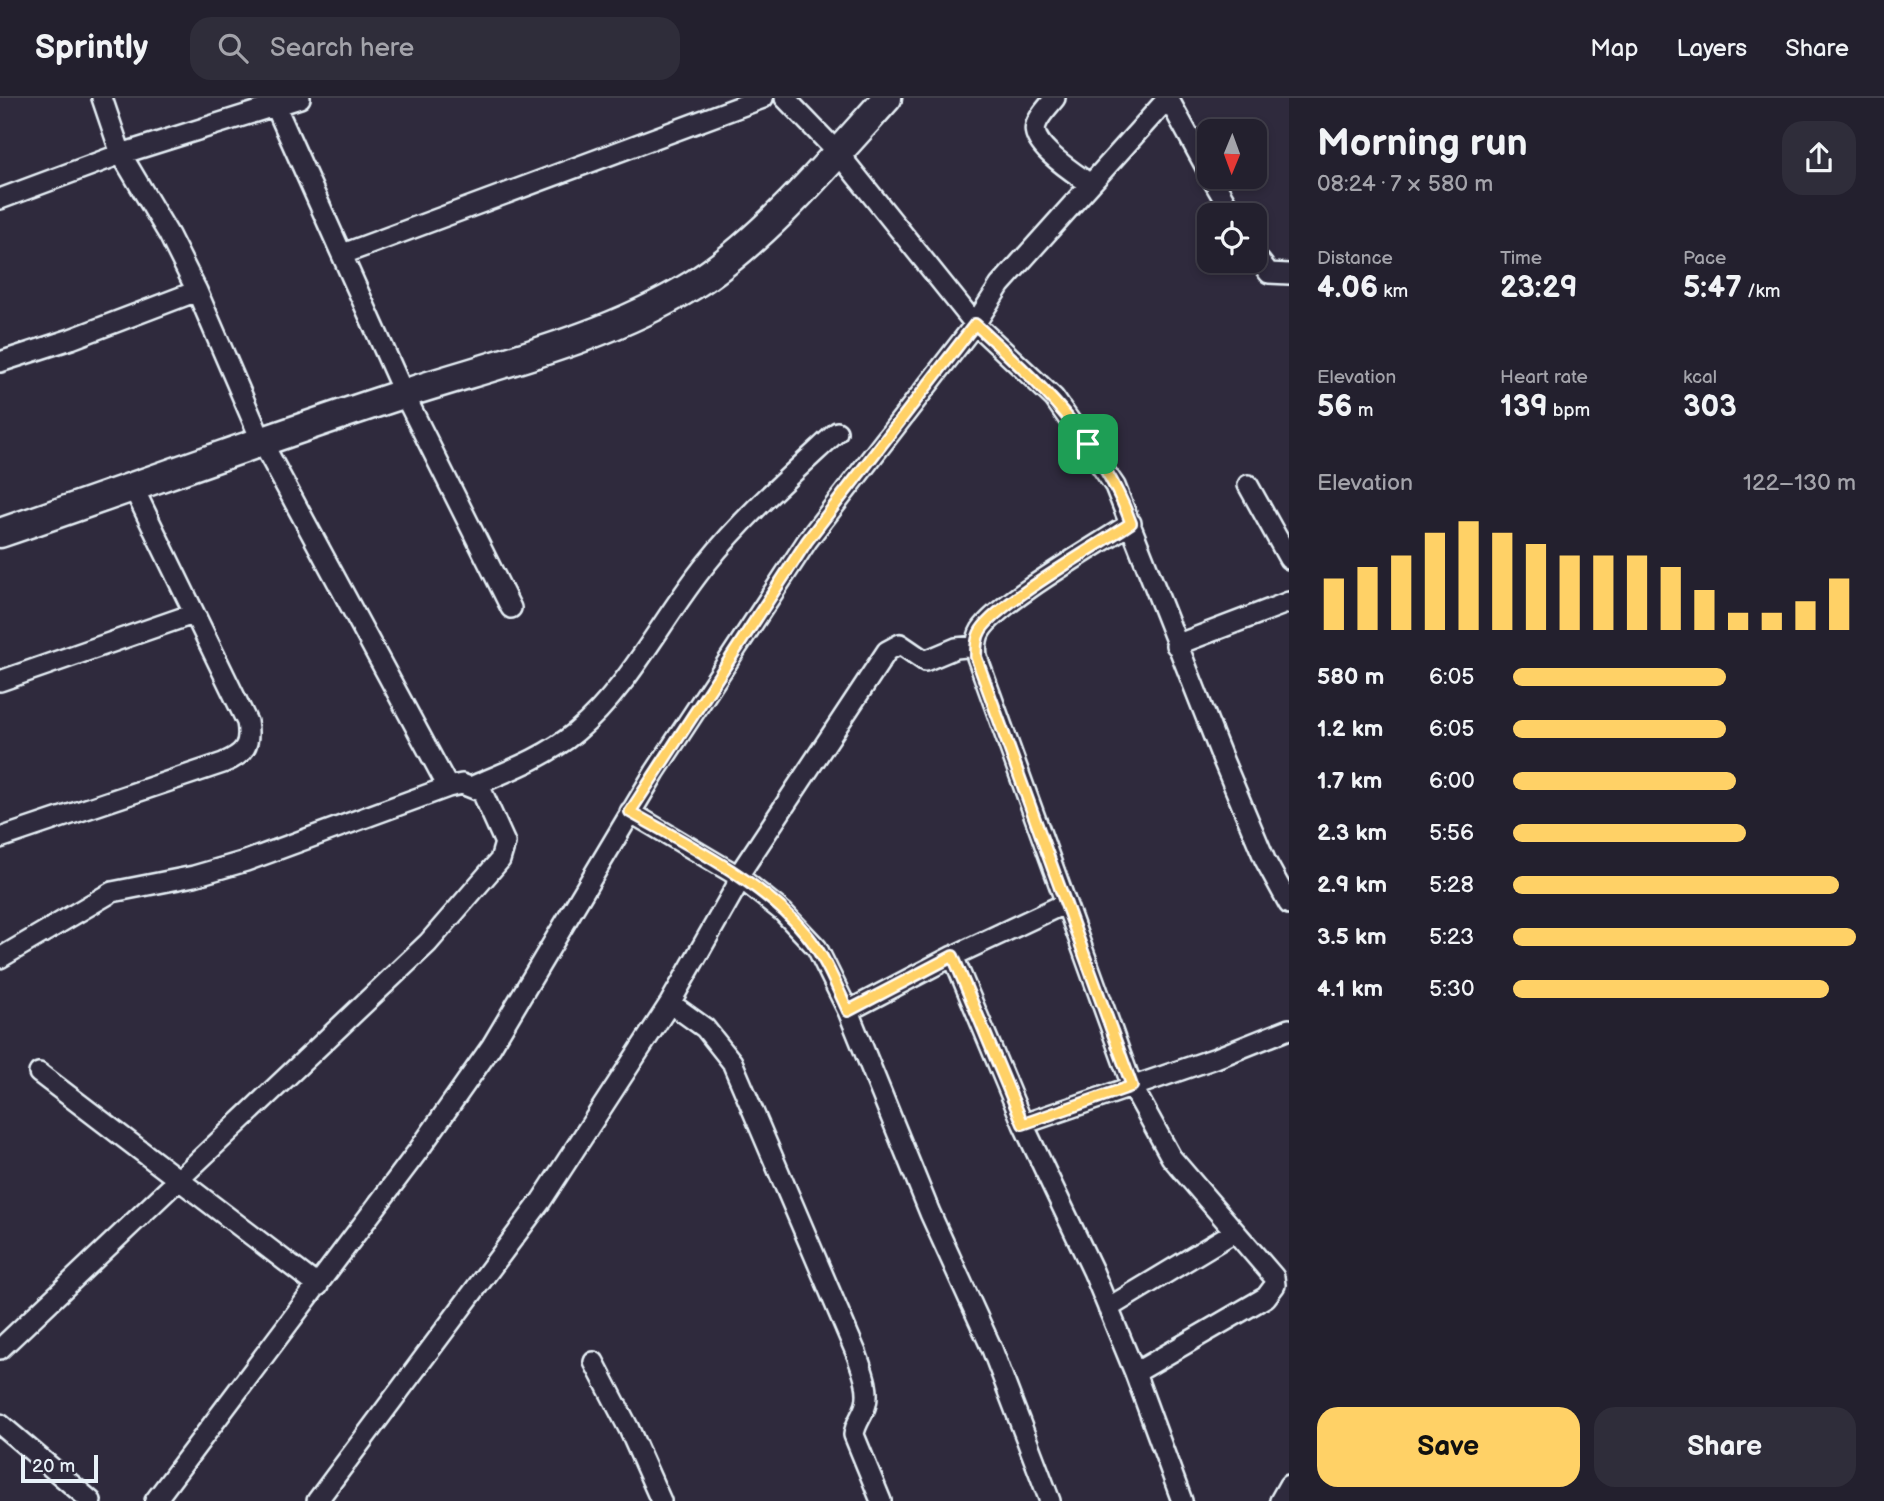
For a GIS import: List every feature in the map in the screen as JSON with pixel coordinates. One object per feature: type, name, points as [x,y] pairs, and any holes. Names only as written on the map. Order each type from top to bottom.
[{"type":"street","points":[[102,98],[121,154],[163,224],[197,291],[262,442],[448,787]]},
{"type":"street","points":[[0,198],[265,105],[300,98]]},
{"type":"street","points":[[343,254],[763,98]]},
{"type":"street","points":[[785,98],[838,153],[975,324],[1054,398],[1115,486],[1176,645],[1265,860],[1289,905]]},
{"type":"street","points":[[0,533],[404,394],[603,331],[643,314],[695,283],[755,236],[838,153],[887,98]]},
{"type":"street","points":[[1055,98],[1036,125],[1036,137],[1052,155],[1090,184]]},
{"type":"street","points":[[155,1501],[318,1286],[491,1046],[630,812],[807,541],[975,324],[1000,285],[1168,98],[1197,151]]},
{"type":"street","points":[[265,105],[343,254],[404,394],[511,608]]},
{"type":"street","points":[[1267,270],[1269,273],[1289,274]]},
{"type":"street","points":[[0,362],[71,339],[197,291]]},
{"type":"street","points":[[0,958],[112,892],[194,876],[246,861],[448,787],[473,786],[521,765],[578,731],[627,675],[722,544],[837,432]]},
{"type":"street","points":[[1248,485],[1289,559]]},
{"type":"street","points":[[0,838],[223,763],[238,757],[248,747],[250,737],[247,722],[133,487]]},
{"type":"street","points":[[1131,523],[1006,607],[980,632],[976,657],[1132,1086],[1171,1157],[1274,1277],[1273,1291],[1135,1373]]},
{"type":"street","points":[[1176,645],[1289,602]]},
{"type":"street","points":[[0,681],[193,614]]},
{"type":"street","points":[[317,1501],[541,1201],[670,1003],[736,887],[738,876],[890,647],[905,646],[925,661],[956,648],[976,646]]},
{"type":"street","points":[[0,1349],[428,943],[500,860],[505,852],[503,833],[490,804],[482,792],[473,786]]},
{"type":"street","points":[[630,812],[738,876],[805,932],[817,948],[848,1011],[930,1213],[992,1349],[1050,1501]]},
{"type":"street","points":[[848,1011],[953,956],[1066,903]]},
{"type":"street","points":[[953,956],[1023,1124],[1108,1308],[1182,1501]]},
{"type":"street","points":[[670,1003],[705,1028],[732,1062],[857,1355],[867,1387],[867,1403],[854,1436],[881,1501]]},
{"type":"street","points":[[1023,1124],[1289,1029]]},
{"type":"street","points":[[39,1073],[318,1286]]},
{"type":"street","points":[[1108,1308],[1234,1232]]},
{"type":"street","points":[[594,1362],[629,1429],[661,1501]]},
{"type":"street","points":[[0,1424],[91,1501]]},
{"type":"street","points":[[1280,1501],[1289,1485]]},
{"type":"route","points":[[975,324],[1054,398],[1088,444],[1115,486],[1131,523],[988,622],[980,632],[976,657],[1132,1086],[1023,1124],[953,956],[848,1011],[817,948],[805,932],[738,876],[630,812],[807,541],[975,324]]}]
